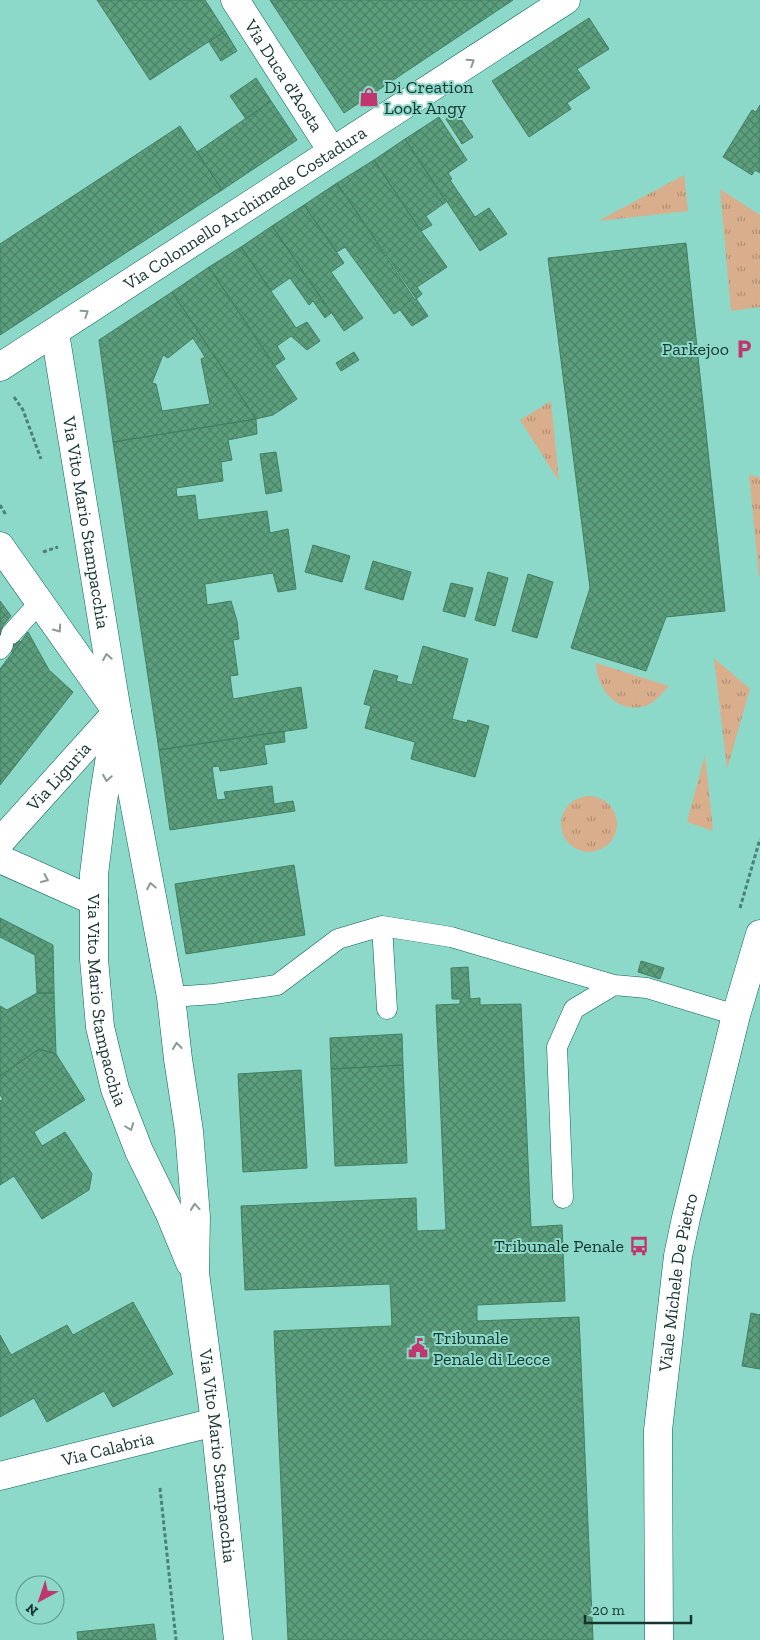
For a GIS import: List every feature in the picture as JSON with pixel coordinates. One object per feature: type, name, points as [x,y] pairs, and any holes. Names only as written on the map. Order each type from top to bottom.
[{"type":"street","name":"Via Duca d'Aosta","points":[[235,0],[332,151]]},
{"type":"street","name":"Via Colonnello Archimede Costadura","points":[[0,367],[566,0]]},
{"type":"street","name":"Via Vito Mario Stampacchia","points":[[55,333],[117,712],[171,997],[189,1131],[196,1217],[195,1273],[215,1422],[238,1640]]},
{"type":"street","name":"Via Vito Mario Stampacchia","points":[[0,546],[117,712],[94,874],[94,959],[100,1027],[115,1089],[139,1151],[169,1212],[195,1273]]},
{"type":"street","name":"Via Liguria","points":[[0,842],[117,712]]},
{"type":"street","points":[[0,859],[94,901]]},
{"type":"street","name":"Viale Michele De Pietro","points":[[659,1640],[658,1430],[678,1256],[736,1014],[760,934]]},
{"type":"street","name":"Via Calabria","points":[[0,1476],[215,1422]]},
{"type":"lane","points":[[5,643],[40,602]]},
{"type":"lane","points":[[382,926],[387,1009]]},
{"type":"lane","points":[[171,997],[214,994],[277,985],[338,939],[382,926],[451,937],[614,985],[647,988],[736,1014]]},
{"type":"lane","points":[[563,1198],[557,1047],[574,1009],[614,985]]},
{"type":"path","points":[[10,393],[23,410],[42,463]]},
{"type":"path","points":[[160,1488],[176,1640]]},
{"type":"green space","points":[[684,175],[688,211],[598,221]]},
{"type":"green space","points":[[720,189],[760,215],[760,307],[731,311]]},
{"type":"green space","points":[[551,401],[559,481],[520,420]]},
{"type":"green space","points":[[749,474],[760,478],[760,577],[759,576]]},
{"type":"green space","points":[[714,658],[750,689],[727,769]]},
{"type":"green space","points":[[596,663],[669,686],[656,699],[645,706],[631,707],[623,705],[608,696],[599,680]]},
{"type":"green space","points":[[705,755],[713,831],[687,822]]},
{"type":"green space","points":[[584,796],[594,796],[609,804],[615,813],[617,824],[615,835],[609,844],[594,852],[584,852],[573,847],[566,840],[561,829],[561,819],[566,808],[573,801]]},
{"type":"building","points":[[97,0],[205,0],[225,31],[150,80]]},
{"type":"building","points":[[270,0],[513,0],[344,113]]},
{"type":"building","points":[[589,18],[609,49],[577,69],[590,88],[567,103],[571,109],[529,137],[492,81]]},
{"type":"building","points":[[225,31],[237,51],[221,61],[209,42]]},
{"type":"building","points":[[256,78],[271,101],[246,119],[230,96]]},
{"type":"building","points":[[271,101],[297,140],[222,190],[197,152]]},
{"type":"building","points":[[760,105],[760,173],[755,170],[752,175],[723,157],[752,110],[756,112]]},
{"type":"building","points":[[456,112],[473,137],[462,144],[446,119]]},
{"type":"building","points":[[439,117],[467,160],[448,173],[452,179],[450,180],[475,217],[489,208],[507,234],[480,251],[405,139]]},
{"type":"building","points":[[180,126],[222,190],[0,335],[0,244]]},
{"type":"building","points":[[405,139],[446,202],[426,216],[432,225],[421,231],[374,160]]},
{"type":"building","points":[[374,160],[447,267],[417,287],[422,294],[415,300],[337,183]]},
{"type":"building","points":[[337,183],[428,316],[412,326],[400,310],[394,314],[345,247],[337,252],[304,205]]},
{"type":"building","points":[[304,205],[344,263],[331,272],[363,318],[344,331],[272,226]]},
{"type":"building","points":[[272,226],[331,313],[325,318],[313,301],[309,305],[290,278],[271,291],[241,247]]},
{"type":"building","points":[[686,243],[725,611],[666,617],[646,671],[571,648],[590,588],[548,258]]},
{"type":"building","points":[[241,247],[296,328],[307,322],[320,341],[307,350],[291,336],[277,346],[285,359],[274,366],[209,267]]},
{"type":"building","points":[[209,267],[297,399],[273,415],[256,419],[172,292]]},
{"type":"building","points":[[172,292],[256,419],[113,442],[99,340]],"holes":[[[193,338],[205,357],[201,359],[210,404],[162,411],[156,384],[152,383],[163,355],[168,358]]]},
{"type":"building","points":[[354,352],[359,360],[341,371],[336,363]]},
{"type":"building","points":[[256,419],[257,434],[228,440],[232,460],[221,462],[223,481],[176,488],[177,497],[195,495],[198,520],[267,511],[270,533],[288,529],[296,589],[278,592],[273,573],[205,584],[207,605],[231,601],[237,621],[239,639],[233,640],[238,675],[230,676],[233,699],[301,687],[307,728],[159,750],[113,442]]},
{"type":"building","points":[[276,452],[282,491],[266,494],[260,454]]},
{"type":"building","points":[[313,545],[350,556],[342,582],[305,572]]},
{"type":"building","points":[[373,561],[411,572],[403,600],[365,589]]},
{"type":"building","points":[[488,572],[508,578],[495,626],[475,620]]},
{"type":"building","points":[[528,574],[553,582],[537,638],[512,631]]},
{"type":"building","points":[[451,583],[473,588],[465,617],[443,611]]},
{"type":"building","points":[[0,601],[11,616],[2,627],[21,642],[13,653],[0,643]]},
{"type":"building","points":[[28,632],[49,670],[73,692],[0,785],[0,669]]},
{"type":"building","points":[[423,646],[468,659],[452,719],[467,723],[468,720],[489,726],[475,777],[411,759],[415,742],[365,728],[371,706],[364,704],[374,670],[398,676],[396,681],[412,685]]},
{"type":"building","points":[[284,731],[285,742],[264,745],[267,764],[220,771],[219,766],[212,767],[217,800],[226,799],[224,792],[272,786],[274,804],[293,801],[295,811],[170,830],[159,750]]},
{"type":"building","points":[[294,865],[305,935],[186,954],[175,884]]},
{"type":"building","points":[[0,918],[53,945],[54,993],[37,993],[35,955],[0,937]]},
{"type":"building","points":[[641,961],[664,968],[660,979],[638,972]]},
{"type":"building","points":[[468,967],[470,999],[480,998],[480,1005],[521,1004],[531,1227],[562,1225],[565,1301],[477,1305],[477,1321],[579,1317],[593,1640],[288,1640],[274,1331],[392,1326],[390,1284],[245,1290],[241,1206],[416,1198],[417,1231],[446,1230],[436,1005],[460,1004],[460,999],[452,999],[451,968]]},
{"type":"building","points":[[37,993],[54,993],[56,1054],[39,1049],[0,1076],[0,1006],[7,1010]]},
{"type":"building","points":[[402,1034],[403,1065],[331,1069],[330,1038]]},
{"type":"building","points":[[39,1049],[56,1054],[85,1100],[34,1132],[42,1146],[65,1132],[92,1174],[89,1190],[42,1219],[14,1176],[0,1185],[0,1101],[3,1099],[0,1095],[0,1076]]},
{"type":"building","points":[[403,1065],[407,1163],[335,1166],[331,1069]]},
{"type":"building","points":[[301,1070],[307,1168],[243,1172],[238,1074]]},
{"type":"building","points":[[133,1302],[173,1374],[113,1407],[104,1391],[47,1422],[34,1398],[0,1417],[0,1335],[11,1355],[67,1325],[73,1335]]},
{"type":"building","points":[[751,1313],[760,1315],[760,1369],[742,1366]]},
{"type":"building","points":[[154,1624],[156,1640],[78,1640],[77,1632]]},
{"type":"place","name":"Di Creation Look Angy","points":[[369,97]]},
{"type":"place","name":"Parkejoo","points":[[744,349]]},
{"type":"place","name":"Tribunale Penale","points":[[639,1246]]},
{"type":"place","name":"Tribunale Penale di Lecce","points":[[418,1348]]}]
